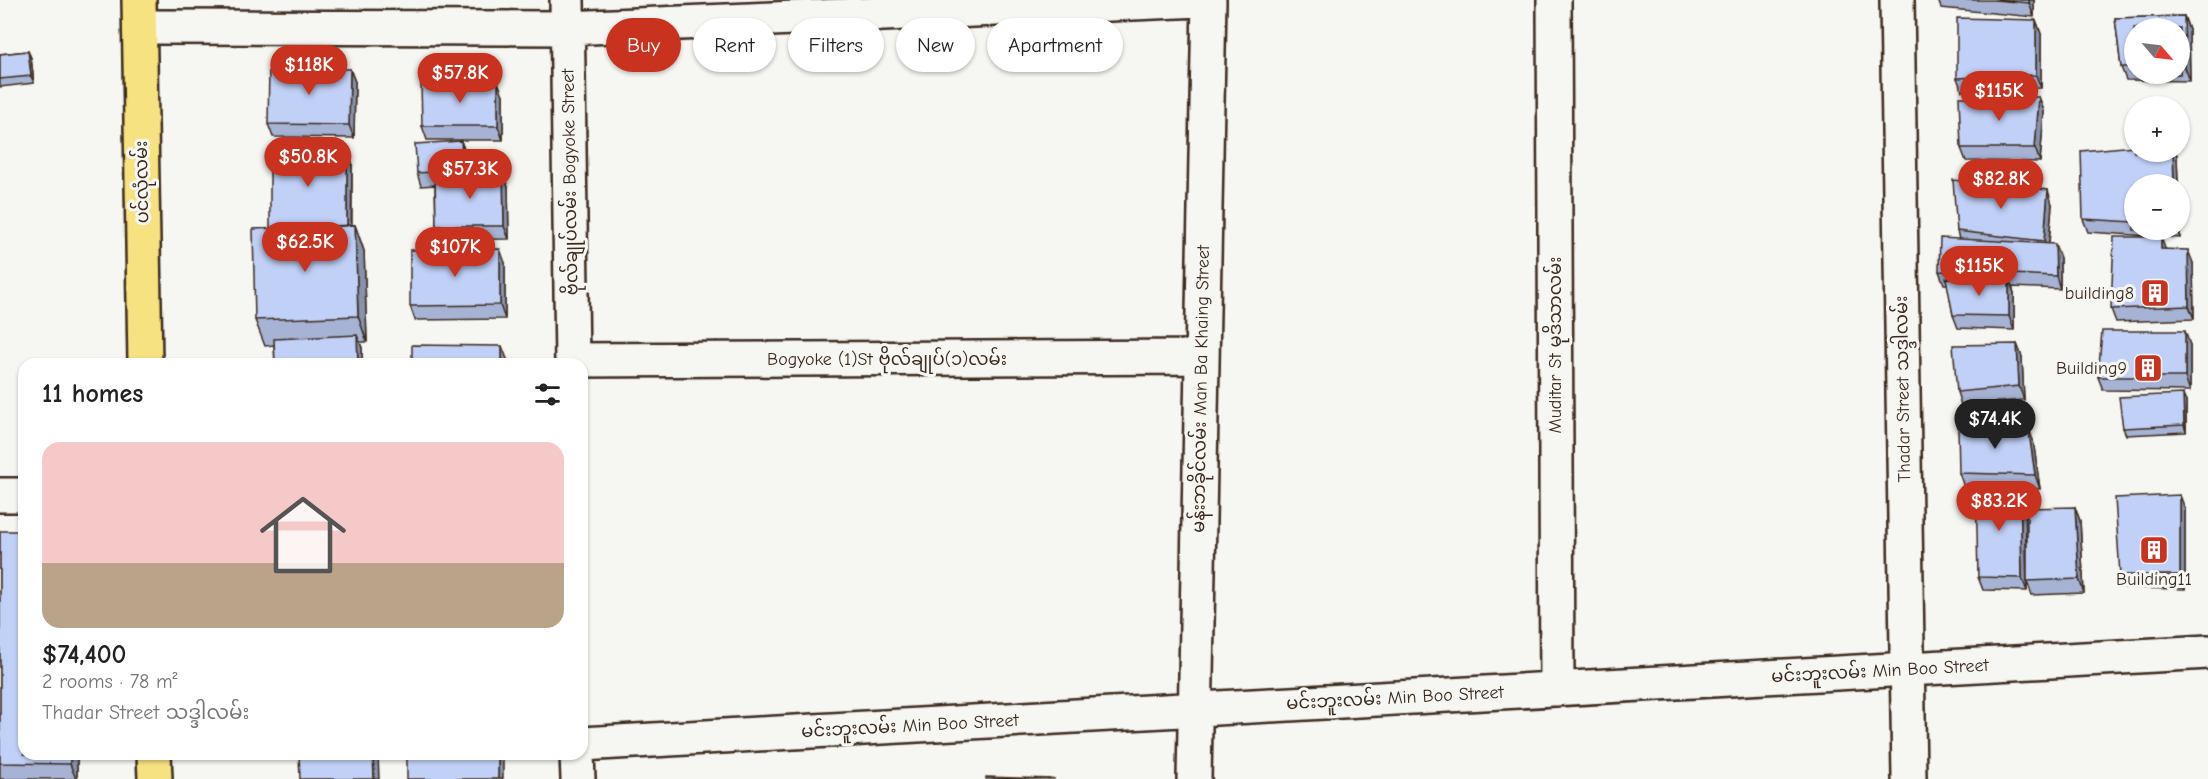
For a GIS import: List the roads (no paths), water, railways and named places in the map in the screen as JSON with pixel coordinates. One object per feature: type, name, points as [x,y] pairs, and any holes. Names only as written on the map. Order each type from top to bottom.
[{"type":"main road","name":"ပင်လုံလမ်း","points":[[140,14],[145,358]]},
{"type":"main road","points":[[154,760],[154,779]]},
{"type":"street","points":[[140,14],[568,14],[1202,0]]},
{"type":"street","name":"မန်းဘခိုင်လမ်း Man Ba Khaing Street","points":[[1194,779],[1209,0]]},
{"type":"street","name":"Muditar St မုဒိသာလမ်း","points":[[1554,0],[1557,689]]},
{"type":"street","name":"Thadar Street သဒ္ဒါလမ်း","points":[[1897,0],[1909,779]]},
{"type":"street","name":"ဗိုလ်ချုပ်လမ်း Bogyoke Street","points":[[568,14],[572,358]]},
{"type":"street","name":"Bogyoke (1)St ဗိုလ်ချုပ်(၁)လမ်း","points":[[588,362],[1202,357]]},
{"type":"street","points":[[0,495],[18,495]]},
{"type":"street","name":"မင်းဘူးလမ်း Min Boo Street","points":[[588,744],[2208,652]]},
{"type":"street","points":[[578,760],[578,779]]},
{"type":"place","name":"building8","points":[[2155,293]]},
{"type":"place","name":"Building9","points":[[2148,368]]},
{"type":"place","name":"Building11","points":[[2154,550]]}]
